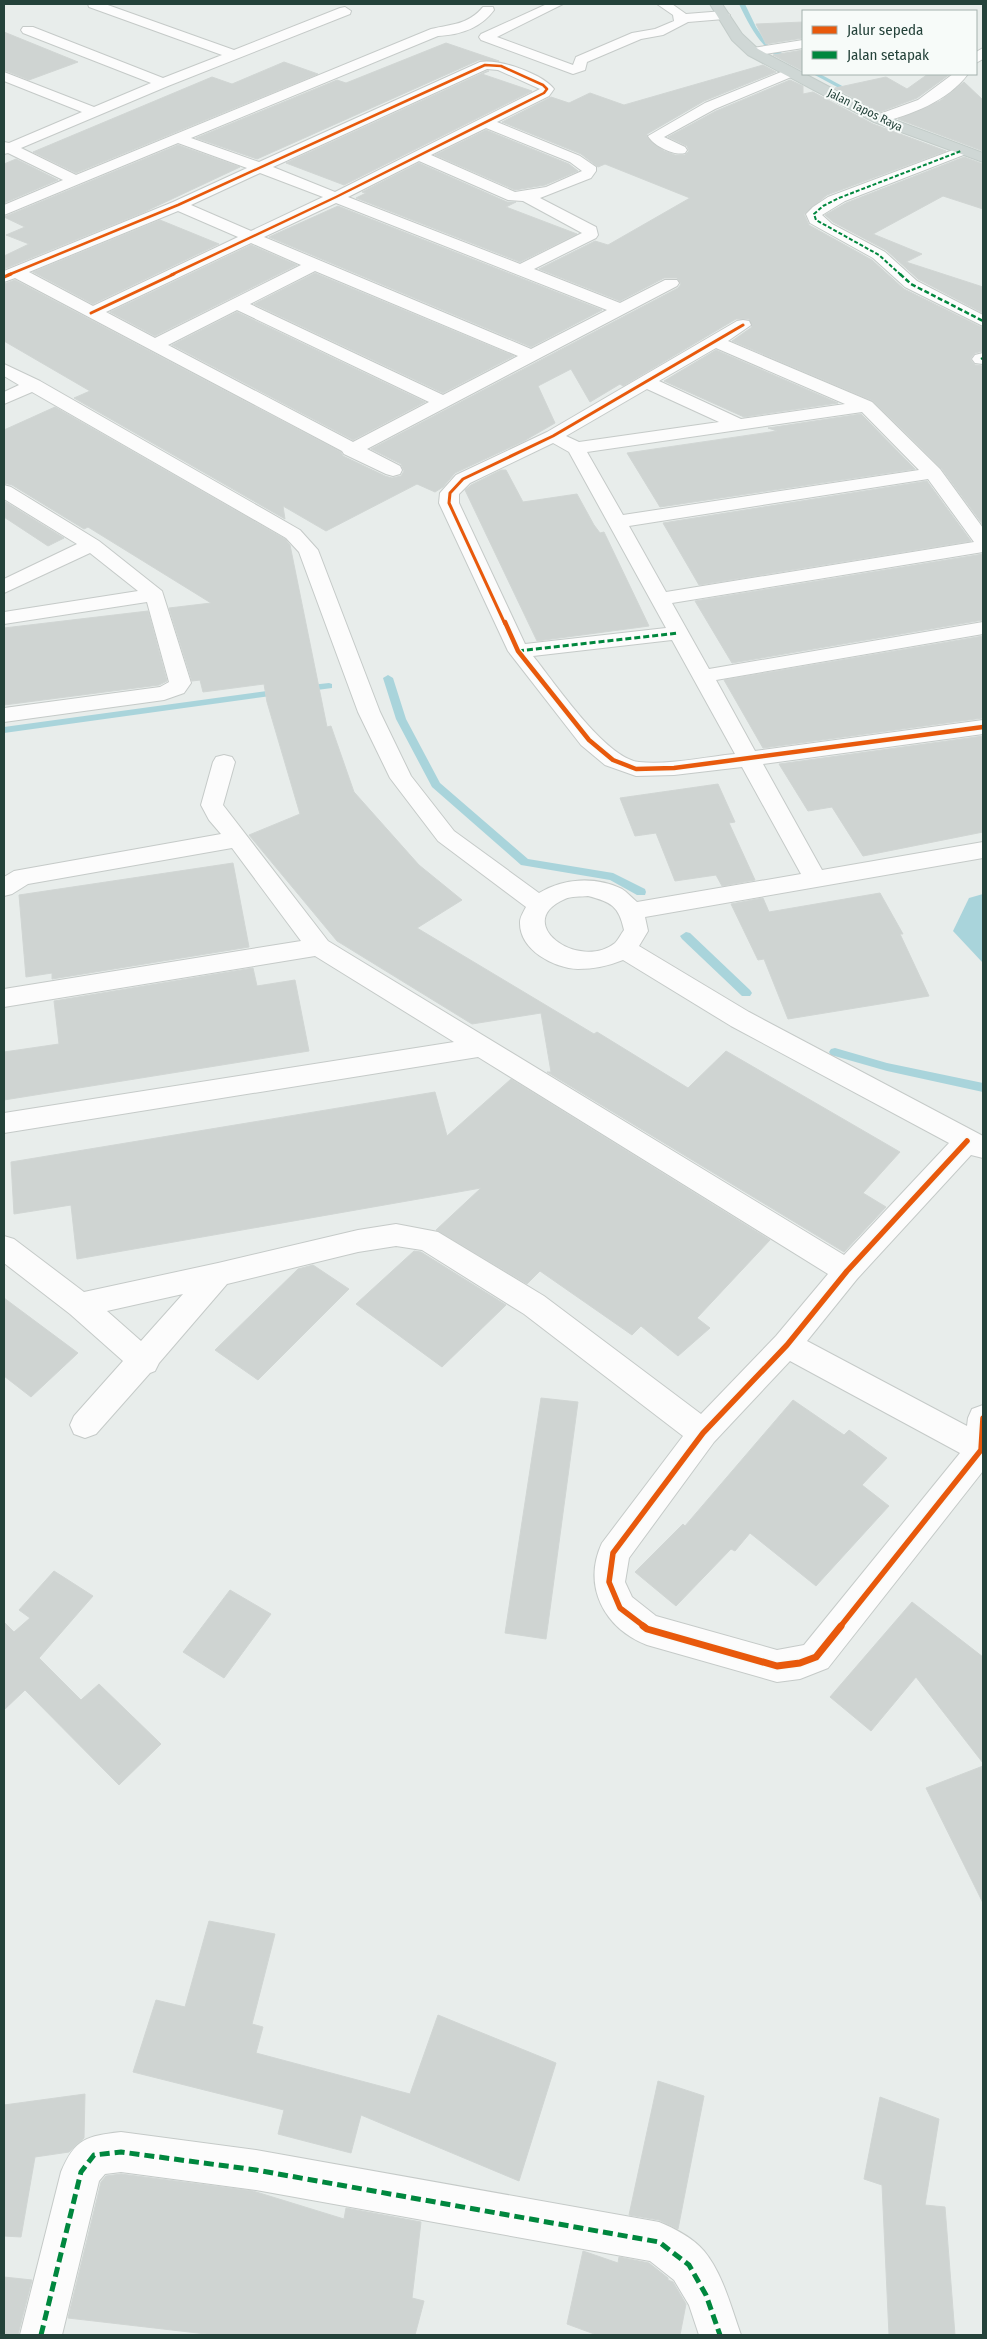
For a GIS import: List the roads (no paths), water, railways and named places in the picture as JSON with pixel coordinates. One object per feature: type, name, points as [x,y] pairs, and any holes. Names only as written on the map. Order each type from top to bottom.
[{"type":"main road","name":"Jalan Tapos Raya","points":[[720,9],[737,37],[791,72],[882,118],[961,151],[983,158]]},
{"type":"street","points":[[94,4],[235,55]]},
{"type":"street","points":[[4,210],[436,32],[452,32],[482,19],[488,10],[504,4]]},
{"type":"street","points":[[557,4],[486,37],[573,70],[580,67],[599,66],[656,42],[658,32],[682,22],[679,20],[680,14],[663,4]]},
{"type":"street","points":[[679,20],[720,9]]},
{"type":"street","points":[[5,148],[345,11]]},
{"type":"street","points":[[28,30],[163,83]]},
{"type":"street","points":[[759,51],[802,44]]},
{"type":"street","points":[[10,274],[178,205],[485,66],[501,66],[544,84],[547,89],[544,93],[336,197],[91,312]]},
{"type":"street","points":[[680,150],[657,139],[655,136],[710,106],[791,72]]},
{"type":"street","points":[[882,118],[929,101],[944,91],[960,75]]},
{"type":"street","points":[[4,76],[95,112]]},
{"type":"street","points":[[4,92],[24,84]]},
{"type":"street","points":[[484,122],[575,159],[589,168],[586,175],[542,195],[528,198]]},
{"type":"street","points":[[177,138],[336,197],[621,310]]},
{"type":"street","points":[[5,148],[75,180]]},
{"type":"street","points":[[961,151],[853,193],[820,208],[814,214],[816,220],[826,227],[879,255],[911,284],[983,321]]},
{"type":"street","points":[[418,155],[513,196],[528,198],[590,230],[590,235],[520,270]]},
{"type":"street","points":[[178,205],[252,236],[314,265],[533,356]]},
{"type":"street","points":[[155,345],[314,265]]},
{"type":"street","points":[[10,274],[91,312],[393,470]]},
{"type":"street","points":[[352,450],[442,401],[533,356],[671,283]]},
{"type":"street","points":[[237,304],[442,401]]},
{"type":"street","points":[[743,325],[717,342],[553,436],[463,480],[450,493],[449,503],[518,650],[588,740],[613,760],[636,769],[674,768],[983,727]]},
{"type":"street","points":[[717,342],[866,406],[933,473],[983,541]]},
{"type":"street","points":[[4,369],[293,534],[308,550],[368,712],[401,778],[446,836],[539,904]]},
{"type":"street","points":[[647,382],[738,424]]},
{"type":"street","points":[[4,399],[34,386]]},
{"type":"street","points":[[576,448],[866,406]]},
{"type":"street","points":[[553,436],[576,448],[816,880]]},
{"type":"street","points":[[616,522],[933,473]]},
{"type":"street","points":[[4,492],[92,546],[155,595],[180,682],[176,688],[164,693],[4,714]]},
{"type":"street","points":[[4,587],[92,546]]},
{"type":"street","points":[[661,599],[983,546]]},
{"type":"street","points":[[4,618],[155,595]]},
{"type":"street","points":[[704,676],[983,628]]},
{"type":"street","points":[[518,650],[679,632]]},
{"type":"street","points":[[224,762],[212,805],[319,947],[847,1272]]},
{"type":"street","points":[[4,888],[22,876],[238,839]]},
{"type":"street","points":[[632,911],[983,850]]},
{"type":"street","points":[[588,888],[614,896],[632,911],[636,931],[624,949],[602,959],[576,960],[553,953],[536,939],[532,921],[539,904],[560,892],[588,888]]},
{"type":"street","points":[[4,998],[319,947]]},
{"type":"street","points":[[624,949],[740,1019],[975,1145],[847,1272],[787,1345],[703,1434],[613,1553],[609,1582],[620,1608],[647,1629],[777,1666],[800,1663],[816,1657],[982,1450],[983,1418]]},
{"type":"street","points":[[4,1123],[484,1047]]},
{"type":"street","points":[[80,1304],[218,1275],[358,1241],[396,1236],[428,1240],[534,1305],[703,1434]]},
{"type":"street","points":[[4,1247],[28,1267],[80,1304],[144,1362]]},
{"type":"street","points":[[86,1426],[144,1362],[218,1275]]},
{"type":"street","points":[[787,1345],[982,1450]]},
{"type":"street","points":[[41,2335],[81,2172],[94,2155],[121,2152],[256,2170],[658,2242],[689,2265],[706,2295],[720,2335]]},
{"type":"water","points":[[983,894],[983,963],[953,931],[969,898]]},
{"type":"waterway","points":[[742,4],[753,27],[766,46],[802,66]]},
{"type":"waterway","points":[[818,75],[854,94]]},
{"type":"waterway","points":[[388,678],[401,719],[436,785],[525,862],[613,877],[641,892]]},
{"type":"waterway","points":[[302,689],[329,686]]},
{"type":"waterway","points":[[4,730],[282,692]]},
{"type":"waterway","points":[[686,936],[746,993]]},
{"type":"waterway","points":[[835,1052],[887,1067],[983,1088]]}]
